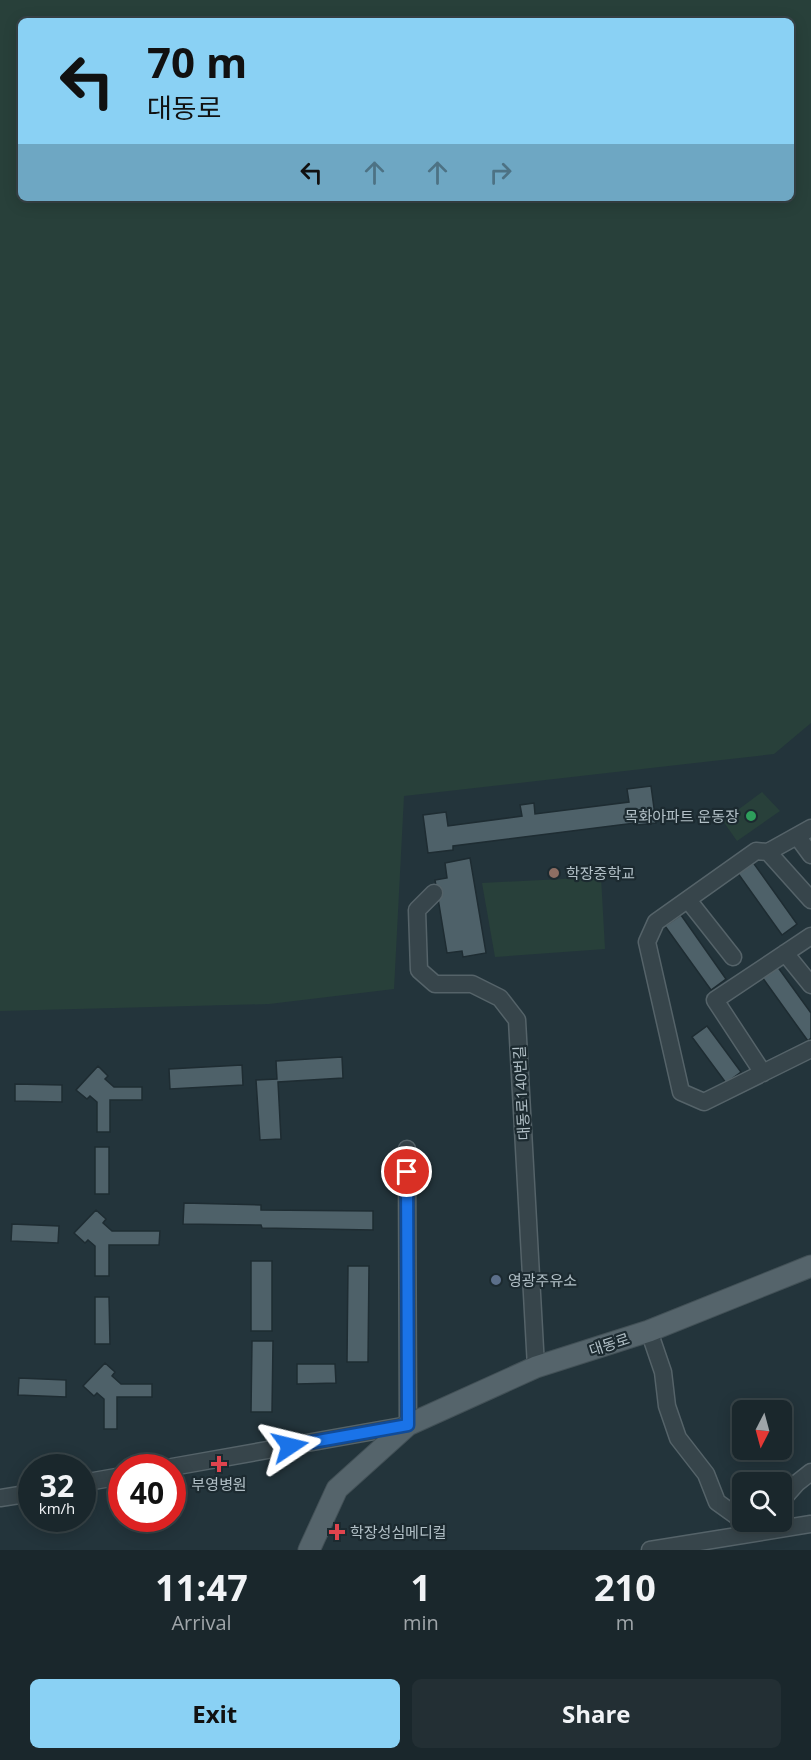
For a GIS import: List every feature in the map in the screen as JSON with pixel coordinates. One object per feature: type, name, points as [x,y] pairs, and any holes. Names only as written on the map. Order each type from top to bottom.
[{"type":"main road","name":"대동로","points":[[309,1550],[337,1489],[408,1425],[536,1367],[649,1331],[811,1266]]},
{"type":"street","points":[[811,855],[804,832],[768,852],[756,852],[656,922],[647,942],[681,1092],[704,1102],[811,1049]]},
{"type":"street","points":[[768,852],[811,900]]},
{"type":"street","name":"대동로140번길","points":[[434,893],[417,910],[419,970],[435,984],[472,984],[500,998],[517,1020],[536,1367]]},
{"type":"street","points":[[688,900],[733,957]]},
{"type":"street","points":[[763,1073],[715,1000],[811,936]]},
{"type":"street","points":[[785,953],[811,985]]},
{"type":"street","points":[[186,1465],[408,1425],[407,1149]]},
{"type":"street","points":[[649,1331],[663,1372],[667,1406],[678,1438],[706,1474],[717,1502],[732,1511]]},
{"type":"street","points":[[792,1489],[811,1472]]},
{"type":"street","points":[[0,1498],[18,1495]]},
{"type":"street","points":[[792,1524],[811,1524]]},
{"type":"street","points":[[650,1550],[732,1529]]},
{"type":"green space","points":[[0,0],[811,0],[811,723],[774,754],[404,796],[394,989],[269,1004],[0,1011]]},
{"type":"green space","name":"목화아파트 운동장","points":[[762,792],[780,811],[737,841],[723,821]]},
{"type":"green space","points":[[601,877],[605,949],[495,957],[482,883]]},
{"type":"building","points":[[651,786],[656,823],[637,825],[635,823],[453,846],[453,850],[428,853],[423,815],[446,812],[448,826],[522,816],[520,805],[534,803],[535,814],[629,802],[627,789]]},
{"type":"building","points":[[470,858],[486,953],[463,957],[462,951],[447,953],[435,880],[447,878],[445,863]]},
{"type":"building","points":[[752,861],[797,924],[782,935],[737,872]]},
{"type":"building","points":[[681,915],[726,979],[711,990],[665,926]]},
{"type":"building","points":[[777,966],[811,1013],[811,1038],[808,1041],[762,977]]},
{"type":"building","points":[[707,1026],[741,1072],[726,1083],[692,1037]]},
{"type":"building","points":[[342,1057],[343,1078],[278,1082],[281,1139],[260,1140],[256,1080],[277,1079],[276,1061]]},
{"type":"building","points":[[242,1065],[243,1085],[170,1089],[169,1069]]},
{"type":"building","points":[[98,1066],[108,1076],[105,1079],[114,1087],[142,1087],[142,1100],[110,1100],[110,1132],[97,1132],[97,1102],[90,1096],[87,1099],[76,1090]]},
{"type":"building","points":[[15,1084],[62,1085],[62,1102],[15,1101]]},
{"type":"building","points":[[95,1147],[109,1147],[109,1194],[95,1194]]},
{"type":"building","points":[[184,1203],[261,1205],[261,1210],[373,1211],[373,1230],[183,1224]]},
{"type":"building","points":[[96,1210],[106,1219],[103,1223],[112,1231],[160,1231],[159,1245],[109,1245],[109,1276],[95,1276],[95,1246],[88,1240],[85,1243],[74,1233]]},
{"type":"building","points":[[12,1224],[59,1226],[58,1243],[11,1241]]},
{"type":"building","points":[[251,1261],[272,1261],[272,1331],[251,1331]]},
{"type":"building","points":[[348,1266],[369,1266],[368,1362],[347,1362]]},
{"type":"building","points":[[95,1297],[109,1297],[110,1344],[95,1344]]},
{"type":"building","points":[[252,1341],[273,1341],[272,1412],[251,1412]]},
{"type":"building","points":[[105,1363],[115,1372],[112,1376],[121,1384],[152,1384],[152,1397],[117,1397],[117,1429],[104,1429],[104,1399],[97,1393],[94,1396],[83,1386]]},
{"type":"building","points":[[297,1364],[335,1364],[336,1383],[297,1384]]},
{"type":"building","points":[[19,1378],[66,1380],[66,1397],[18,1395]]},
{"type":"place","name":"목화아파트 운동장","points":[[751,816]]},
{"type":"place","name":"학장중학교","points":[[554,873]]},
{"type":"place","name":"영광주유소","points":[[496,1280]]},
{"type":"place","name":"부영병원","points":[[219,1464]]},
{"type":"place","name":"학장성심메디컬","points":[[337,1532]]},
{"type":"route","points":[[290,1446],[408,1425],[407,1172]]}]
